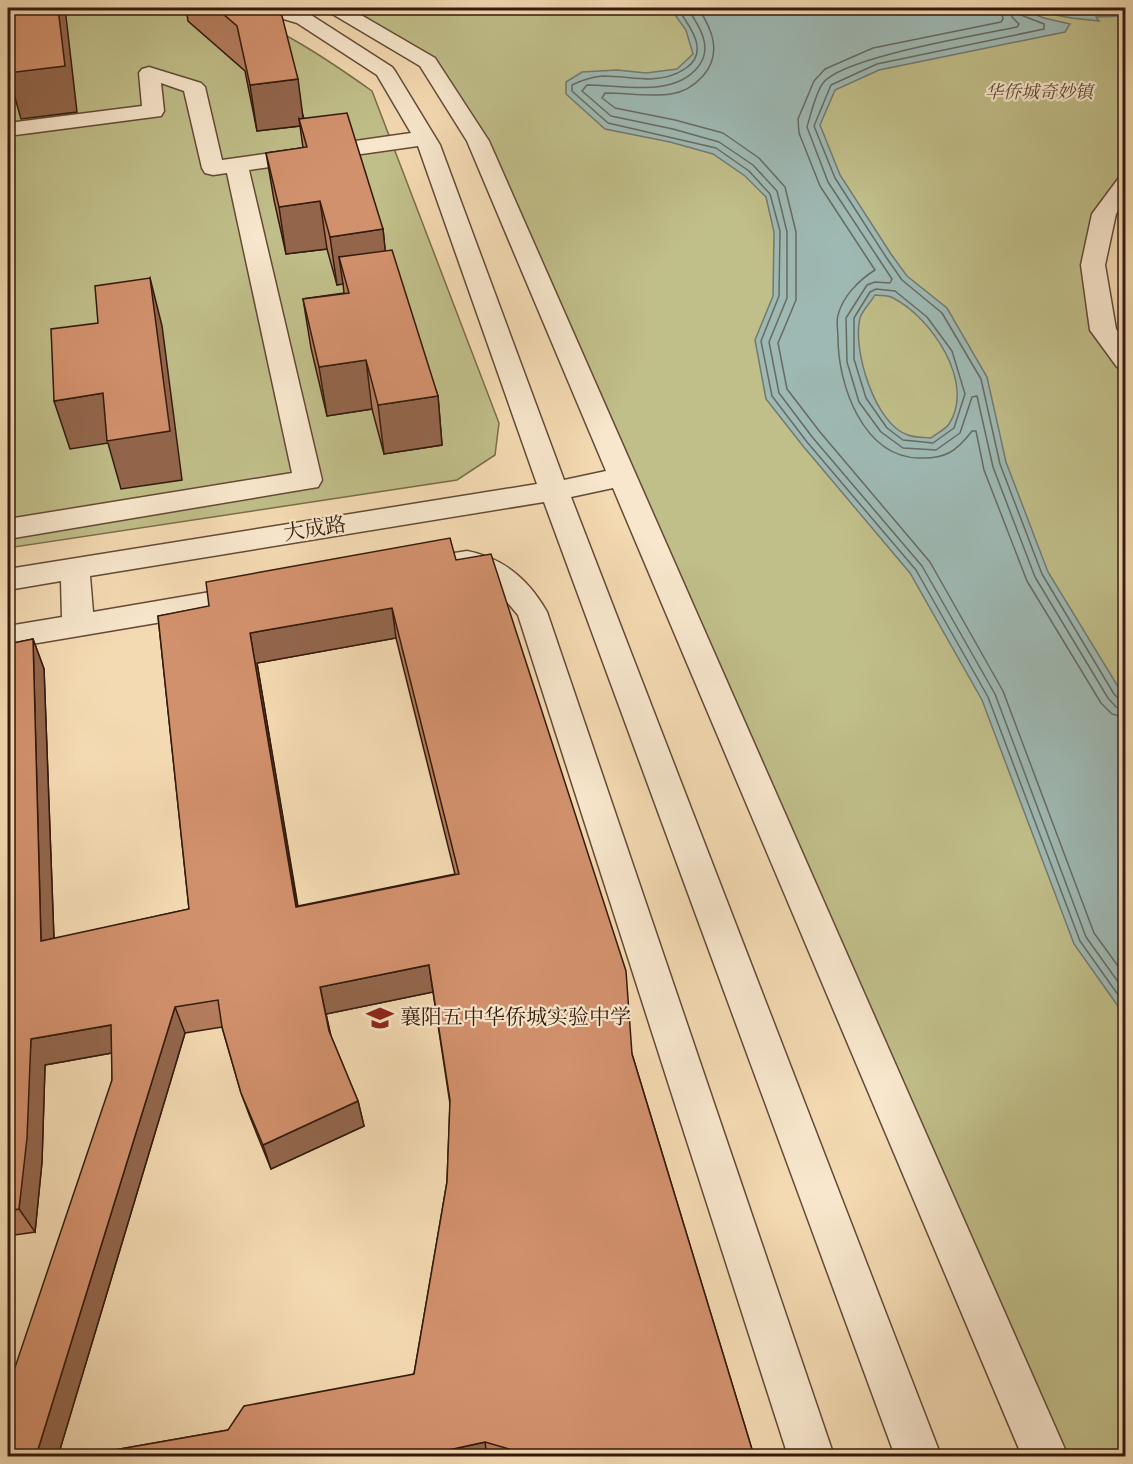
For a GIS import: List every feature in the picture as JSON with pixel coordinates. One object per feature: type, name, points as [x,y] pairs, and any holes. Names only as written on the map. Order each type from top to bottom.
[{"type":"street","points":[[267,8],[304,19],[385,71],[425,138],[554,491],[918,1456]]},
{"type":"street","points":[[336,8],[428,62],[478,141],[1046,1456]]},
{"type":"street","points":[[8,130],[153,111],[149,73],[194,87],[213,168],[425,138]]},
{"type":"street","points":[[8,529],[308,480],[237,165]]},
{"type":"street","points":[[1125,184],[1104,214],[1093,265],[1103,330],[1125,361]]},
{"type":"street","name":"大成路","points":[[8,579],[554,491],[623,477]]},
{"type":"street","points":[[416,567],[465,561],[497,571],[532,612],[811,1456]]},
{"type":"street","points":[[75,569],[78,625]]},
{"type":"street","points":[[8,637],[288,589]]},
{"type":"green space","points":[[8,8],[228,8],[303,45],[372,91],[499,423],[495,455],[457,480],[8,548]]},
{"type":"green space","name":"华侨城奇妙镇","points":[[336,8],[1125,8],[1125,184],[1093,265],[1126,361],[1125,1456],[1045,1456],[478,141],[428,62]]},
{"type":"water","points":[[670,8],[1019,8],[1044,18],[1070,24],[1065,32],[879,70],[835,90],[820,125],[840,175],[891,254],[907,276],[947,308],[987,377],[1006,462],[1048,572],[1125,698],[1125,1016],[1074,944],[982,700],[910,573],[766,399],[755,340],[773,296],[774,232],[766,197],[745,176],[713,154],[670,142],[605,129],[566,94],[566,82],[582,72],[617,70],[646,73],[677,69],[693,54],[686,30]],"holes":[[[875,295],[893,298],[922,320],[935,335],[953,371],[957,390],[956,408],[948,426],[931,438],[911,436],[896,428],[885,417],[876,402],[863,366],[858,332],[861,315]]]},
{"type":"water","points":[[1125,8],[1125,16],[1096,17],[1099,21],[1060,16],[1036,9]]},
{"type":"building","points":[[8,8],[58,8],[65,66],[8,73]]},
{"type":"building","points":[[216,8],[271,8],[282,16],[298,79],[250,85],[237,26]]},
{"type":"building","points":[[347,113],[383,229],[330,237],[320,201],[279,207],[266,153],[307,147],[299,119]]},
{"type":"building","points":[[392,250],[438,396],[378,405],[366,360],[319,367],[303,299],[349,293],[339,257]]},
{"type":"building","points":[[150,278],[170,431],[107,441],[103,393],[54,401],[51,329],[98,323],[95,286]]},
{"type":"building","points":[[450,538],[456,560],[491,554],[626,971],[632,1054],[754,1456],[533,1456],[485,1442],[421,1456],[80,1456],[228,1430],[244,1406],[414,1374],[447,1182],[450,1100],[429,965],[320,987],[329,1031],[358,1101],[263,1145],[241,1093],[222,1027],[218,1000],[175,1007],[36,1456],[8,1456],[8,1388],[112,1080],[111,1025],[31,1039],[27,1138],[19,1209],[8,1211],[8,644],[33,639],[41,941],[189,909],[158,616],[209,606],[206,582]],"holes":[[[392,608],[459,874],[296,907],[250,633]]]},
{"type":"place","name":"襄阳五中华侨城实验中学","points":[[380,1018]]}]
